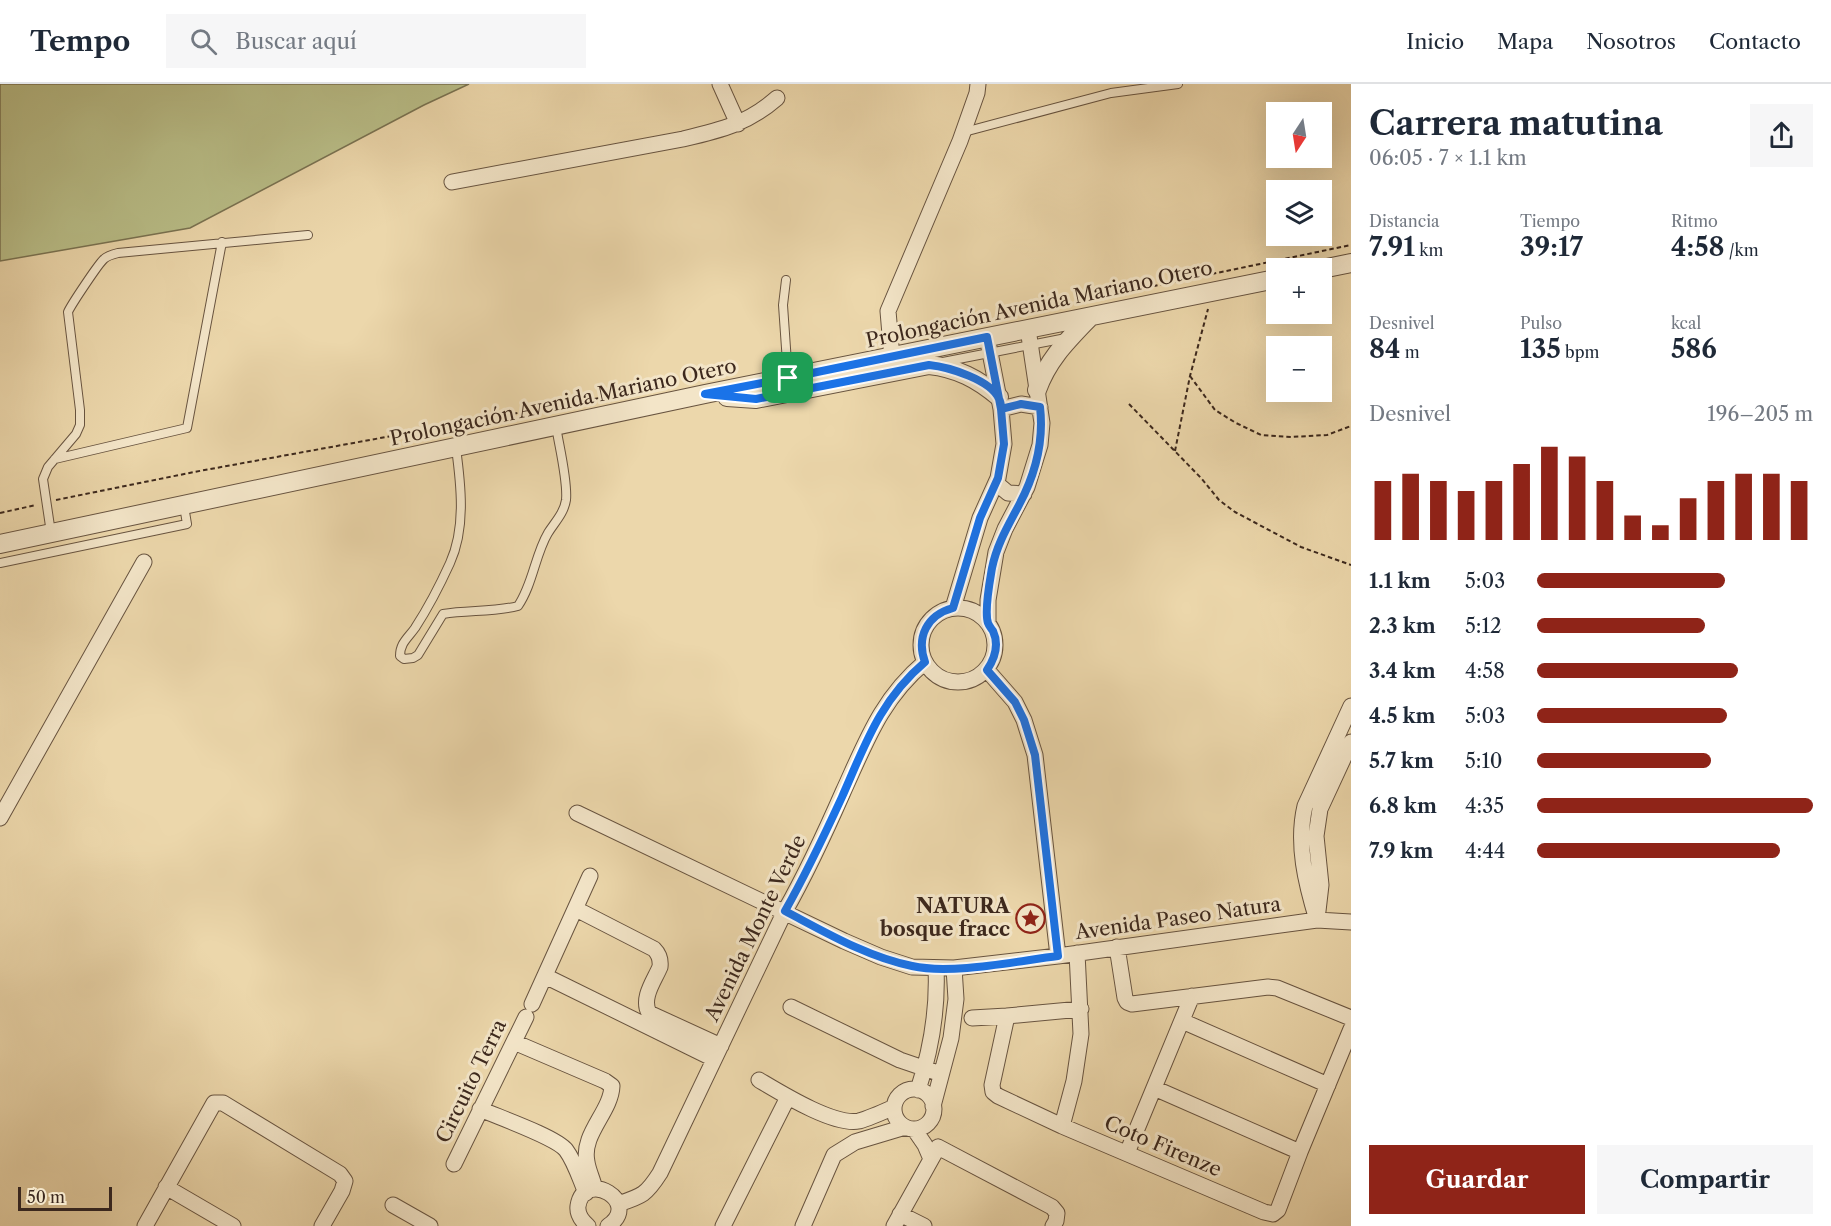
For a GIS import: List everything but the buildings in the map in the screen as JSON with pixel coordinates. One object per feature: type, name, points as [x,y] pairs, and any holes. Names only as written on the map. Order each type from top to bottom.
[{"type":"street","points":[[720,84],[738,124]]},
{"type":"street","points":[[892,358],[888,311],[963,132],[978,84]]},
{"type":"street","points":[[452,182],[683,139],[738,124],[753,117],[777,98]]},
{"type":"street","points":[[1332,267],[1351,263]]},
{"type":"street","name":"Prolongación Avenida Mariano Otero","points":[[0,544],[705,394],[892,358],[1029,337],[1089,309],[1213,292],[1266,281]]},
{"type":"street","points":[[1039,398],[1050,362],[1071,337],[1089,309]]},
{"type":"street","points":[[988,622],[987,600],[996,552],[1005,529],[1024,494],[1040,445],[1042,423],[1029,337]]},
{"type":"street","points":[[953,608],[980,518],[996,483],[1002,462],[1004,444],[1000,403],[988,345]]},
{"type":"street","points":[[705,394],[756,399],[929,365],[966,374],[989,388],[1000,403]]},
{"type":"street","points":[[1000,403],[1021,404],[1039,398]]},
{"type":"street","points":[[996,483],[1008,493],[1024,494]]},
{"type":"street","points":[[980,518],[995,520],[1005,529]]},
{"type":"street","points":[[0,818],[144,562]]},
{"type":"street","points":[[953,608],[972,611],[988,622],[996,643],[994,657],[982,675],[968,681],[954,682],[940,678],[929,668],[921,647],[923,632],[938,614],[953,608]]},
{"type":"street","name":"Avenida Monte Verde","points":[[618,1204],[650,1190],[660,1173],[785,911],[808,872],[875,723],[895,692],[925,662]]},
{"type":"street","points":[[987,670],[1015,702],[1024,720],[1035,755],[1058,956]]},
{"type":"street","points":[[1317,920],[1306,878],[1302,846],[1302,819],[1305,806],[1351,706]]},
{"type":"street","points":[[1317,920],[1321,885],[1316,836],[1320,808],[1351,742]]},
{"type":"street","name":"Avenida Paseo Natura","points":[[577,813],[844,941],[912,967],[954,968],[1058,956],[1317,920],[1351,922]]},
{"type":"street","name":"Circuito Terra","points":[[454,1164],[529,1011],[590,876]]},
{"type":"street","points":[[576,909],[657,952],[660,967],[645,1001],[649,1013],[718,1052]]},
{"type":"street","points":[[1118,947],[1124,993],[1127,1002],[1132,1004],[1268,987],[1277,988],[1351,1018]]},
{"type":"street","points":[[1062,1126],[1074,1081],[1082,1034],[1077,953]]},
{"type":"street","points":[[918,1090],[925,1069],[936,1013],[936,968]]},
{"type":"street","points":[[803,1226],[834,1155],[855,1142],[910,1128],[920,1128],[932,1118],[951,1038],[956,999],[954,968]]},
{"type":"street","points":[[545,976],[718,1052]]},
{"type":"street","points":[[1127,1153],[1192,996]]},
{"type":"street","points":[[791,1007],[900,1060],[941,1074]]},
{"type":"street","points":[[972,1018],[1081,1009]]},
{"type":"street","name":"Coto Firenze","points":[[1007,1016],[992,1084],[993,1092],[1062,1126],[1273,1214],[1278,1210],[1351,1029]]},
{"type":"street","points":[[1182,1020],[1328,1085]]},
{"type":"street","points":[[514,1042],[612,1086],[611,1095],[586,1151],[591,1191]]},
{"type":"street","points":[[759,1080],[788,1097],[836,1119],[859,1121],[894,1107]]},
{"type":"street","points":[[1154,1088],[1300,1152]]},
{"type":"street","points":[[933,1106],[930,1098],[918,1090],[905,1092],[896,1101],[894,1107],[896,1119],[910,1128],[935,1153],[1052,1207],[1057,1213],[1053,1226]]},
{"type":"street","points":[[723,1226],[788,1097]]},
{"type":"street","points":[[145,1226],[214,1103],[223,1103],[340,1174],[345,1181],[342,1191],[322,1226]]},
{"type":"street","points":[[480,1109],[549,1138],[564,1148],[591,1191]]},
{"type":"street","points":[[924,1226],[897,1220],[935,1153],[928,1123]]},
{"type":"street","points":[[166,1187],[233,1226]]},
{"type":"street","points":[[566,1226],[584,1222],[578,1205],[580,1199],[591,1191],[608,1191],[618,1204],[618,1212],[616,1218],[608,1226]]},
{"type":"street","points":[[393,1205],[430,1226]]},
{"type":"lane","points":[[963,132],[1111,93],[1178,84]]},
{"type":"lane","points":[[51,533],[43,479],[48,467],[76,434],[80,425],[68,312],[104,259],[118,253],[308,235]]},
{"type":"lane","points":[[55,459],[186,428],[222,242]]},
{"type":"lane","points":[[786,280],[783,305],[788,378]]},
{"type":"lane","points":[[1029,337],[1071,337]]},
{"type":"lane","points":[[929,365],[988,345]]},
{"type":"lane","points":[[456,447],[460,482],[458,534],[452,561],[414,630],[401,645],[400,656],[404,659],[418,655],[443,614],[463,610],[508,609],[518,606],[524,598],[547,535],[564,510],[566,499],[556,426]]},
{"type":"lane","points":[[0,563],[187,524],[183,504]]},
{"type":"path","points":[[1089,309],[1351,245]]},
{"type":"path","points":[[1175,451],[1190,376],[1213,292]]},
{"type":"path","points":[[1190,376],[1215,410],[1261,435],[1291,437],[1327,435],[1351,426]]},
{"type":"path","points":[[0,513],[194,472],[659,387]]},
{"type":"path","points":[[1129,404],[1202,479],[1219,500],[1235,512],[1301,547],[1351,565]]},
{"type":"green space","points":[[0,84],[469,84],[424,105],[190,228],[0,261]]},
{"type":"place","name":"NATURA bosque fracc","points":[[1031,918]]},
{"type":"route","points":[[788,378],[705,394],[756,399],[929,365],[955,370],[978,381],[989,388],[999,398],[1001,409],[1021,404],[1040,407],[1042,423],[1040,445],[1033,470],[1019,505],[1005,529],[992,569],[987,600],[988,622],[994,635],[996,650],[987,670],[1015,702],[1024,720],[1035,755],[1058,956],[954,968],[912,967],[844,941],[785,911],[808,872],[875,723],[895,692],[925,662],[921,647],[923,632],[938,614],[953,608],[980,518],[998,478],[1004,444],[1001,409],[987,337],[788,378]]}]
